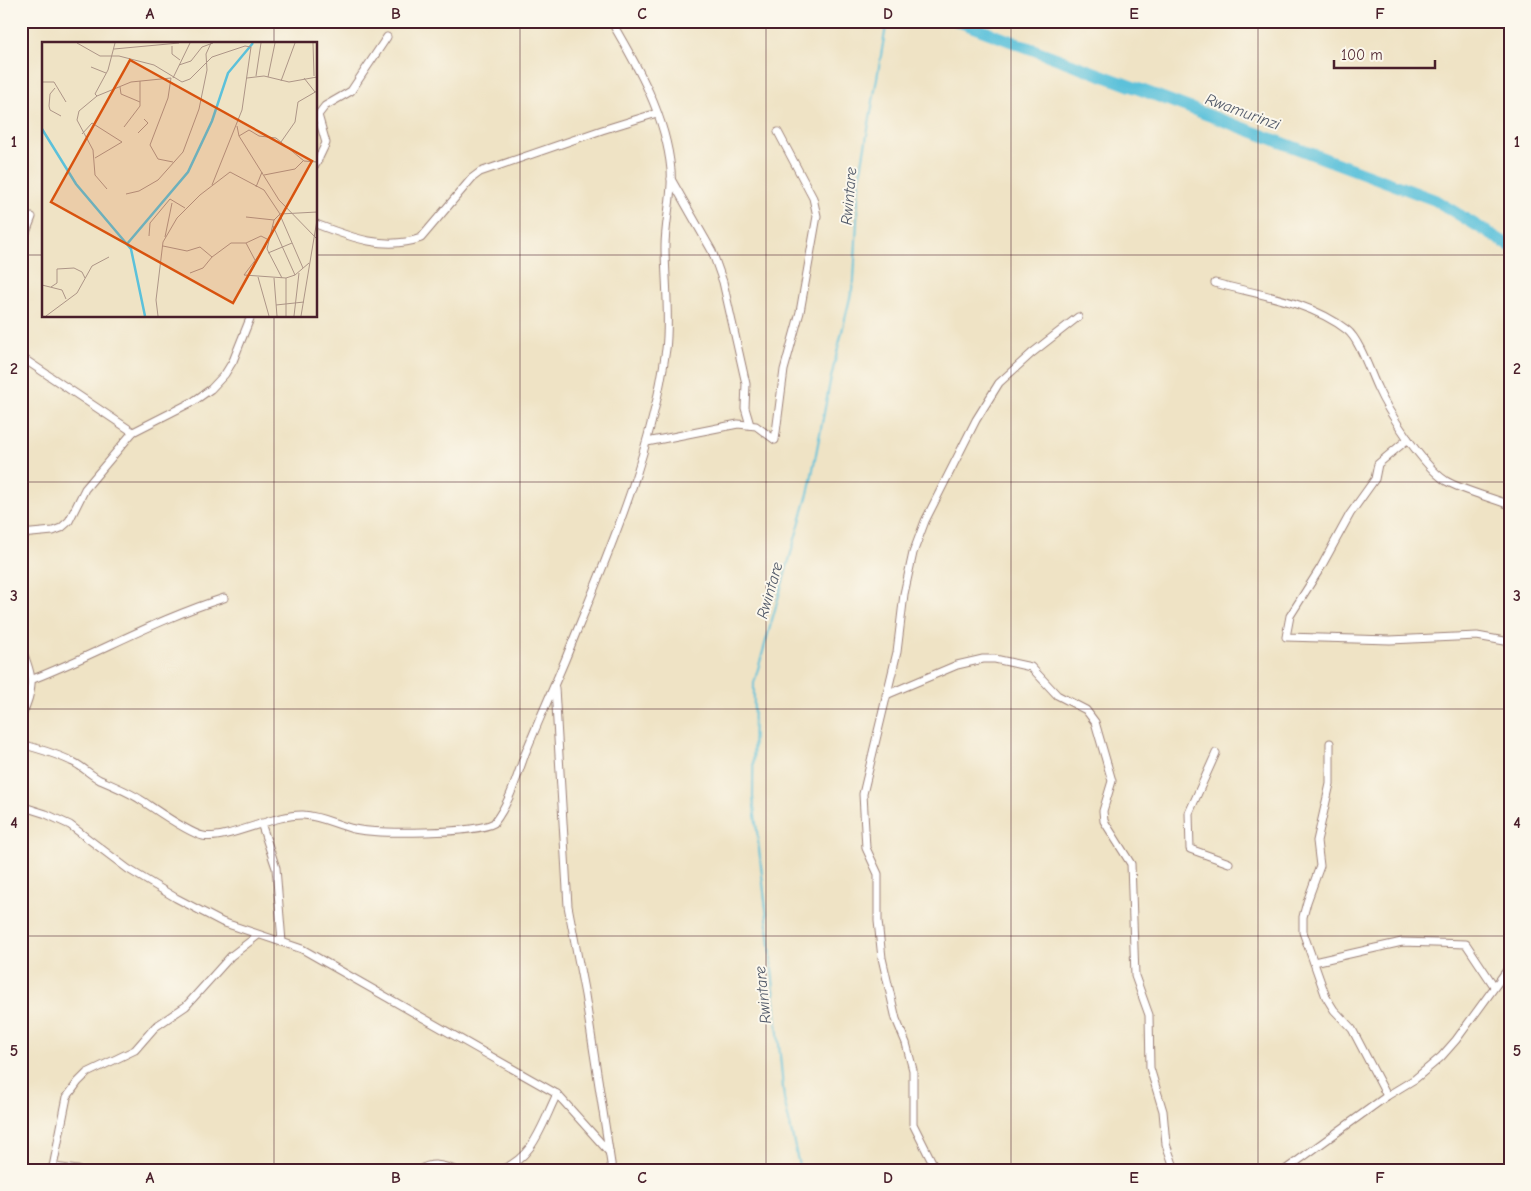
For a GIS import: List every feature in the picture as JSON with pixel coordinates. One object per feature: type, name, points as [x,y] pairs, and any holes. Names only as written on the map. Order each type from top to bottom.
[{"type":"street","points":[[21,744],[53,753],[75,763],[197,834],[215,836],[261,823],[302,815],[355,829],[375,831],[464,830],[488,827],[494,823],[509,800],[637,478],[647,442],[667,346],[665,243],[671,178],[667,146],[657,113],[629,51],[611,21]]},
{"type":"street","points":[[318,160],[326,143],[318,115],[325,106],[351,91],[387,37]]},
{"type":"street","points":[[318,225],[360,241],[395,244],[409,242],[421,238],[472,178],[480,172],[657,113]]},
{"type":"street","points":[[647,442],[663,437],[738,424],[756,426],[775,440],[784,370],[800,312],[817,216],[813,198],[778,132]]},
{"type":"street","points":[[671,178],[712,250],[723,282],[746,384],[745,408],[750,425]]},
{"type":"street","points":[[21,223],[32,217],[21,244]]},
{"type":"street","points":[[1216,283],[1295,304],[1322,314],[1349,331],[1365,360],[1385,407],[1419,454],[1446,481],[1510,505]]},
{"type":"street","points":[[936,1170],[914,1124],[913,1070],[906,1043],[896,1019],[882,958],[878,921],[878,874],[866,848],[863,794],[896,652],[904,594],[913,553],[934,502],[976,420],[999,383],[1026,358],[1078,317]]},
{"type":"street","points":[[21,534],[53,531],[68,521],[85,489],[133,432],[194,401],[211,389],[233,362],[250,318]]},
{"type":"street","points":[[21,357],[133,432]]},
{"type":"street","points":[[1408,439],[1378,464],[1375,479],[1350,514],[1321,567],[1290,616],[1286,637],[1390,640],[1477,636],[1510,642]]},
{"type":"street","points":[[33,679],[73,664],[164,620],[224,598]]},
{"type":"street","points":[[21,648],[33,679],[30,696],[21,718]]},
{"type":"street","points":[[886,695],[958,665],[983,659],[995,659],[1031,667],[1057,696],[1086,710],[1096,722],[1112,781],[1103,810],[1104,821],[1131,864],[1135,976],[1149,1015],[1150,1068],[1163,1111],[1166,1144],[1175,1170]]},
{"type":"street","points":[[554,685],[568,906],[585,995],[612,1170]]},
{"type":"street","points":[[1330,743],[1330,784],[1317,841],[1320,866],[1303,917],[1303,932],[1326,997],[1334,1010],[1352,1029],[1387,1096]]},
{"type":"street","points":[[1216,753],[1189,813],[1190,849],[1229,863]]},
{"type":"street","points":[[21,806],[70,825],[128,869],[176,898],[222,922],[258,936],[302,949],[350,975],[404,1009],[558,1094],[609,1152]]},
{"type":"street","points":[[261,823],[276,868],[282,942]]},
{"type":"street","points":[[78,1170],[50,1168],[67,1097],[78,1082],[87,1073],[135,1050],[155,1027],[186,1006],[231,956],[258,936]]},
{"type":"street","points":[[1314,962],[1402,942],[1466,944],[1494,986]]},
{"type":"street","points":[[1285,1170],[1387,1096],[1415,1079],[1448,1050],[1510,966]]},
{"type":"street","points":[[500,1170],[514,1165],[529,1152],[558,1094]]},
{"type":"street","points":[[419,1170],[427,1165],[441,1165],[456,1170]]},
{"type":"waterway","name":"Rwintare","points":[[800,1170],[784,1099],[769,935],[753,797],[754,683],[809,490],[830,382],[854,281],[859,181],[887,21]]},
{"type":"waterway","name":"Rwamurinzi","points":[[957,21],[1435,200],[1510,246]]}]
